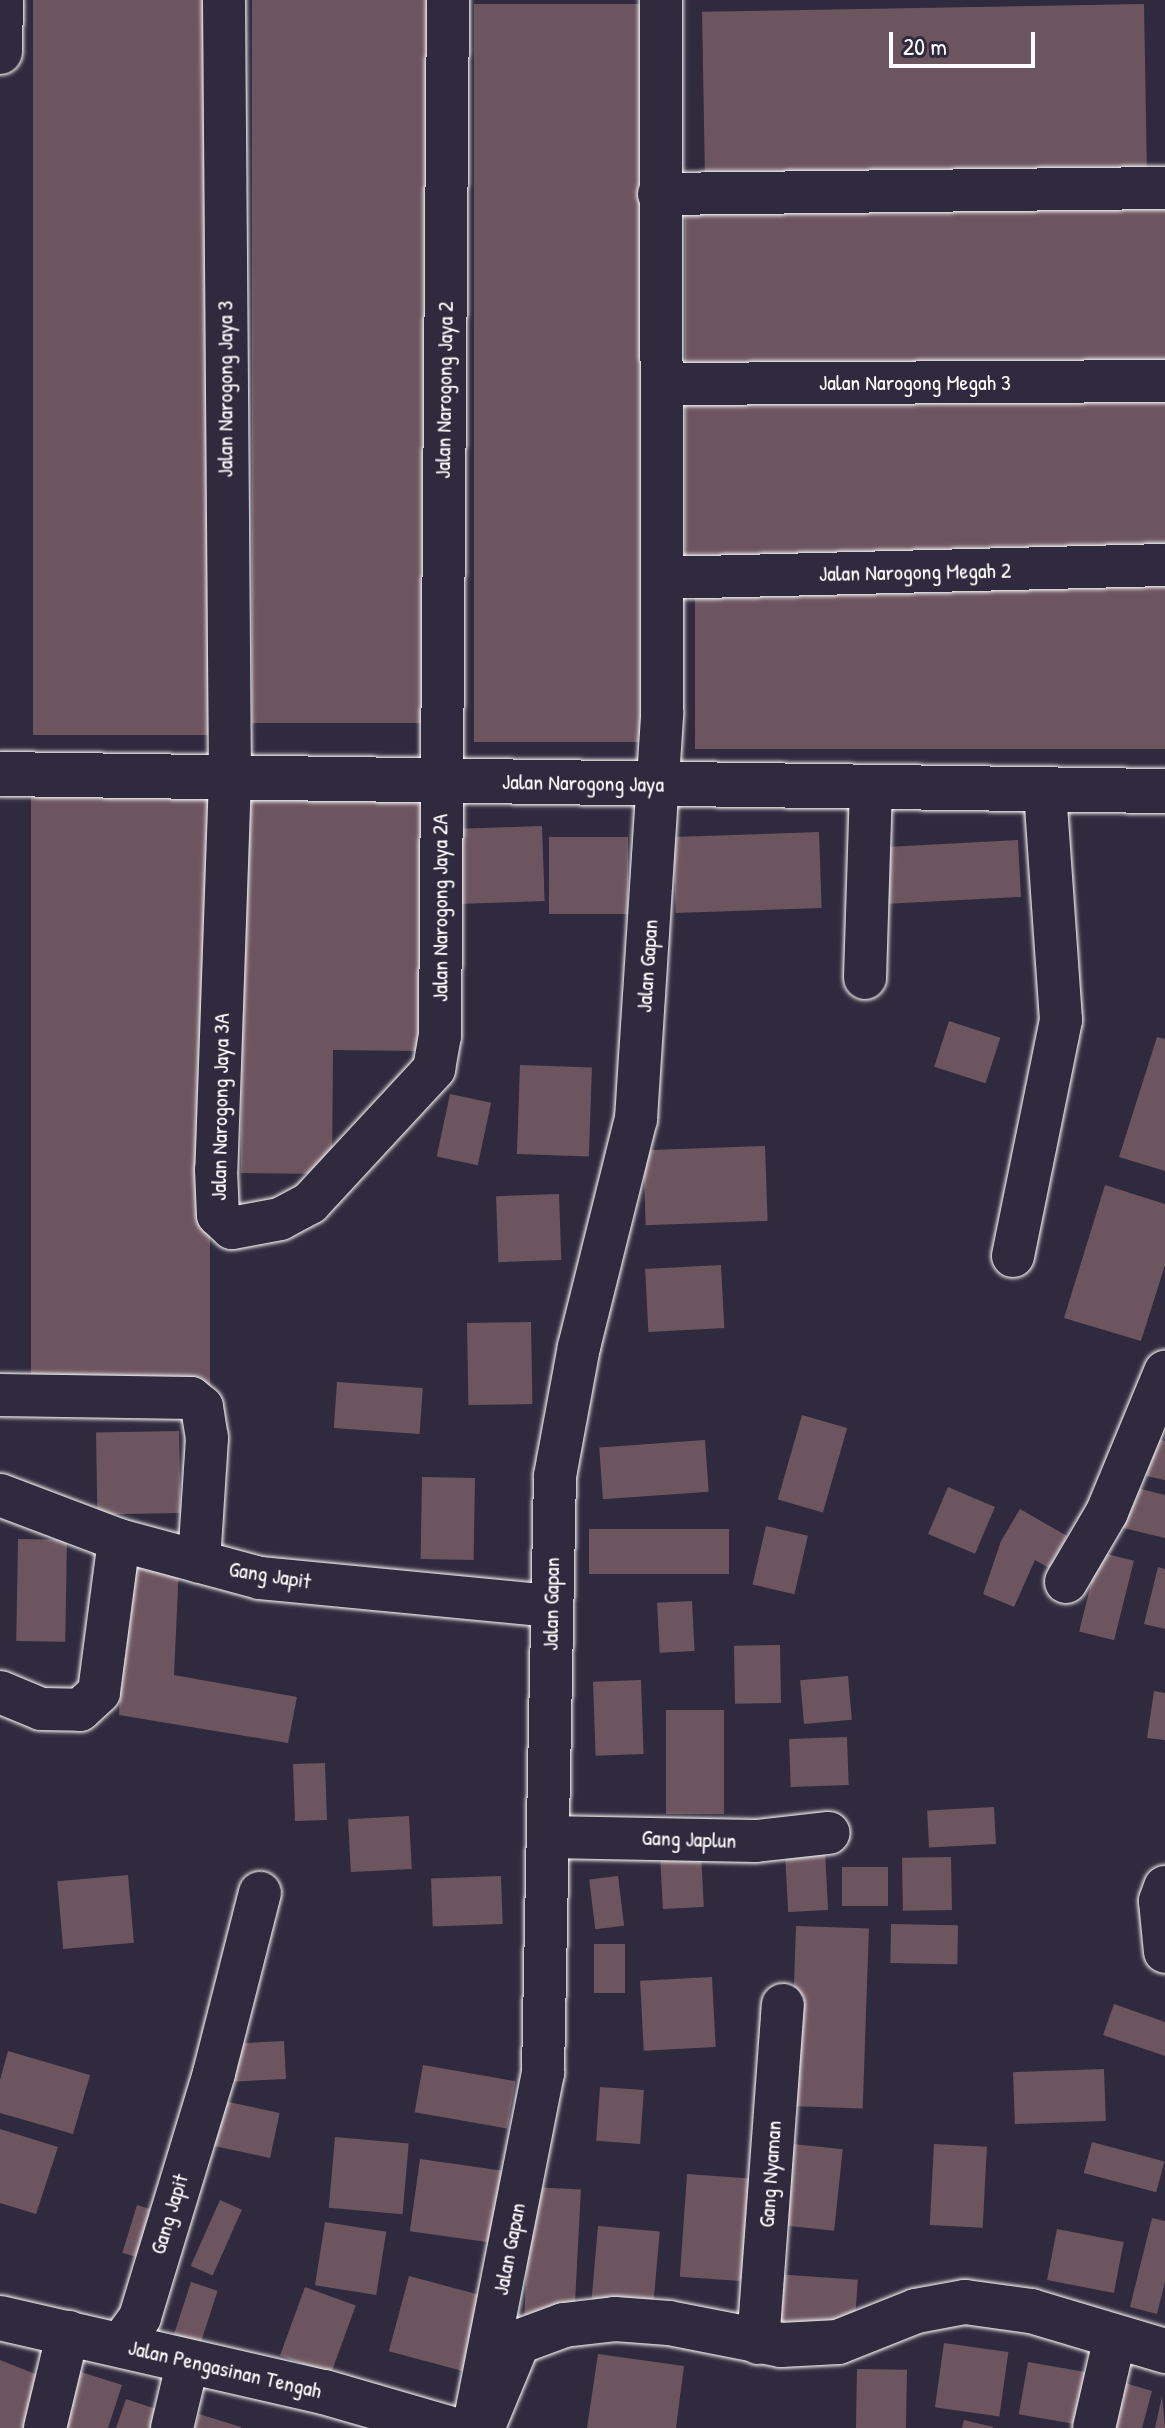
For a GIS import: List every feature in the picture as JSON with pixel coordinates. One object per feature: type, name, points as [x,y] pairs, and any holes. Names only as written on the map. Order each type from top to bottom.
[{"type":"street","points":[[0,52],[1,0]]},
{"type":"street","name":"Jalan Narogong Jaya 3","points":[[224,0],[230,778]]},
{"type":"street","name":"Jalan Narogong Jaya 2","points":[[439,780],[448,0]]},
{"type":"street","name":"Jalan Gapan","points":[[473,2428],[543,2073],[555,1476],[579,1347],[636,1119],[660,784],[665,384],[659,194],[661,0]]},
{"type":"street","points":[[659,194],[1165,188]]},
{"type":"street","name":"Jalan Narogong Megah 3","points":[[665,384],[1165,381]]},
{"type":"street","name":"Jalan Narogong Megah 2","points":[[664,578],[1165,565]]},
{"type":"street","name":"Jalan Narogong Jaya","points":[[0,774],[1165,791]]},
{"type":"street","name":"Jalan Narogong Jaya 3A","points":[[230,778],[218,1215],[232,1228],[258,1225],[310,1203],[434,1069],[440,1036]]},
{"type":"street","name":"Jalan Narogong Jaya 2A","points":[[439,780],[440,1036]]},
{"type":"street","points":[[865,978],[871,787]]},
{"type":"street","points":[[1013,1256],[1061,1020],[1045,790]]},
{"type":"street","points":[[1066,1582],[1107,1512],[1165,1372]]},
{"type":"street","points":[[0,1395],[191,1398],[202,1407],[207,1438],[199,1562]]},
{"type":"street","name":"Gang Japit","points":[[0,1495],[119,1540],[260,1578],[550,1606]]},
{"type":"street","points":[[0,1692],[41,1709],[67,1710],[80,1710],[99,1692],[119,1540]]},
{"type":"street","name":"Gang Japlun","points":[[548,1837],[756,1841],[829,1833]]},
{"type":"street","points":[[1165,1887],[1160,1901],[1165,1952]]},
{"type":"street","name":"Gang Japit","points":[[120,2345],[140,2317],[214,2073],[260,1893]]},
{"type":"street","name":"Gang Nyaman","points":[[758,2343],[783,2005]]},
{"type":"street","points":[[473,2428],[486,2419],[518,2342],[564,2325],[615,2319],[669,2323],[758,2343],[838,2342],[916,2311],[965,2302],[1031,2311],[1115,2337],[1163,2342]]},
{"type":"street","name":"Jalan Pengasinan Tengah","points":[[0,2318],[324,2392],[448,2428]]},
{"type":"street","points":[[45,2428],[68,2332]]},
{"type":"street","points":[[1094,2428],[1115,2337]]},
{"type":"street","points":[[172,2428],[188,2361]]},
{"type":"building","points":[[33,0],[212,0],[212,735],[33,735]]},
{"type":"building","points":[[252,0],[431,0],[431,723],[252,723]]},
{"type":"building","points":[[474,4],[654,4],[654,742],[474,742]]},
{"type":"building","points":[[1144,4],[1147,174],[705,182],[702,12]]},
{"type":"building","points":[[685,194],[1165,194],[1165,364],[685,364]]},
{"type":"building","points":[[685,388],[1165,388],[1165,558],[685,558]]},
{"type":"building","points":[[695,579],[1165,579],[1165,749],[695,749]]},
{"type":"building","points":[[31,791],[210,791],[210,1390],[31,1390]]},
{"type":"building","points":[[243,799],[422,800],[420,1051],[333,1050],[332,1174],[241,1173]]},
{"type":"building","points":[[542,826],[545,901],[457,904],[454,829]]},
{"type":"building","points":[[819,832],[822,908],[676,913],[673,837]]},
{"type":"building","points":[[549,837],[628,837],[628,914],[549,914]]},
{"type":"building","points":[[1018,840],[1021,897],[875,905],[872,848]]},
{"type":"building","points":[[949,1021],[1000,1038],[986,1083],[934,1067]]},
{"type":"building","points":[[1157,1037],[1165,1039],[1165,1171],[1119,1157]]},
{"type":"building","points":[[520,1065],[592,1068],[589,1156],[517,1154]]},
{"type":"building","points":[[450,1094],[491,1103],[478,1165],[437,1157]]},
{"type":"building","points":[[765,1146],[768,1221],[646,1225],[643,1150]]},
{"type":"building","points":[[1105,1185],[1165,1204],[1165,1265],[1141,1341],[1064,1318]]},
{"type":"building","points":[[559,1194],[561,1260],[498,1262],[496,1196]]},
{"type":"building","points":[[721,1265],[724,1328],[648,1332],[645,1269]]},
{"type":"building","points":[[531,1322],[532,1404],[468,1405],[467,1323]]},
{"type":"building","points":[[337,1382],[423,1388],[420,1434],[334,1428]]},
{"type":"building","points":[[802,1415],[847,1428],[823,1513],[778,1500]]},
{"type":"building","points":[[179,1431],[180,1513],[97,1514],[96,1432]]},
{"type":"building","points":[[1156,1439],[1165,1441],[1165,1480],[1146,1476]]},
{"type":"building","points":[[705,1440],[709,1492],[603,1499],[599,1447]]},
{"type":"building","points":[[422,1477],[475,1478],[474,1560],[421,1559]]},
{"type":"building","points":[[1129,1486],[1165,1495],[1165,1538],[1119,1527]]},
{"type":"building","points":[[948,1487],[995,1507],[975,1554],[928,1534]]},
{"type":"building","points":[[1020,1509],[1067,1536],[1049,1568],[1035,1560],[1014,1607],[983,1594],[1001,1541]]},
{"type":"building","points":[[766,1526],[808,1536],[794,1594],[753,1584]]},
{"type":"building","points":[[589,1529],[729,1529],[729,1574],[589,1574]]},
{"type":"building","points":[[18,1539],[67,1540],[65,1642],[16,1641]]},
{"type":"building","points":[[1099,1552],[1134,1561],[1114,1640],[1079,1632]]},
{"type":"building","points":[[125,1564],[179,1566],[174,1675],[297,1697],[288,1743],[119,1715]]},
{"type":"building","points":[[1158,1567],[1165,1569],[1165,1629],[1144,1624]]},
{"type":"building","points":[[692,1601],[695,1651],[660,1653],[657,1603]]},
{"type":"building","points":[[780,1645],[781,1703],[735,1704],[734,1646]]},
{"type":"building","points":[[848,1676],[852,1720],[804,1724],[800,1680]]},
{"type":"building","points":[[641,1680],[644,1754],[596,1756],[593,1682]]},
{"type":"building","points":[[1154,1691],[1165,1693],[1165,1740],[1147,1738]]},
{"type":"building","points":[[666,1710],[724,1710],[724,1814],[666,1814]]},
{"type":"building","points":[[847,1737],[849,1785],[791,1787],[789,1739]]},
{"type":"building","points":[[325,1763],[327,1820],[295,1821],[293,1764]]},
{"type":"building","points":[[994,1807],[996,1844],[929,1847],[927,1811]]},
{"type":"building","points":[[409,1816],[412,1869],[351,1872],[348,1819]]},
{"type":"building","points":[[825,1851],[828,1910],[788,1912],[785,1853]]},
{"type":"building","points":[[701,1853],[704,1907],[663,1909],[660,1855]]},
{"type":"building","points":[[951,1857],[952,1910],[903,1911],[902,1858]]},
{"type":"building","points":[[842,1867],[888,1867],[888,1906],[842,1906]]},
{"type":"building","points":[[128,1875],[134,1943],[63,1949],[57,1881]]},
{"type":"building","points":[[501,1876],[503,1924],[433,1926],[431,1878]]},
{"type":"building","points":[[618,1876],[624,1926],[595,1929],[589,1880]]},
{"type":"building","points":[[891,1924],[958,1925],[957,1964],[890,1963]]},
{"type":"building","points":[[796,1926],[869,1929],[863,2108],[790,2106]]},
{"type":"building","points":[[594,1944],[625,1944],[625,1993],[594,1993]]},
{"type":"building","points":[[712,1977],[716,2047],[644,2051],[640,1981]]},
{"type":"building","points":[[1114,2004],[1165,2022],[1165,2056],[1103,2035]]},
{"type":"building","points":[[284,2041],[286,2079],[228,2082],[226,2044]]},
{"type":"building","points":[[8,2051],[90,2075],[73,2134],[0,2113],[0,2080]]},
{"type":"building","points":[[423,2065],[516,2081],[507,2129],[415,2112]]},
{"type":"building","points":[[1104,2069],[1106,2121],[1015,2124],[1013,2072]]},
{"type":"building","points":[[600,2087],[644,2090],[640,2144],[596,2141]]},
{"type":"building","points":[[219,2100],[280,2113],[270,2158],[209,2145]]},
{"type":"building","points":[[0,2129],[58,2147],[36,2214],[0,2203]]},
{"type":"building","points":[[335,2137],[409,2143],[403,2214],[329,2208]]},
{"type":"building","points":[[1092,2142],[1164,2161],[1156,2192],[1084,2173]]},
{"type":"building","points":[[793,2144],[843,2149],[834,2231],[784,2226]]},
{"type":"building","points":[[934,2144],[987,2147],[983,2228],[930,2225]]},
{"type":"building","points":[[420,2159],[513,2172],[503,2244],[410,2231]]},
{"type":"building","points":[[687,2174],[758,2179],[751,2282],[680,2277]]},
{"type":"building","points":[[531,2187],[581,2190],[574,2318],[524,2316]]},
{"type":"building","points":[[220,2200],[242,2210],[213,2276],[191,2266]]},
{"type":"building","points":[[137,2205],[166,2214],[151,2262],[122,2253]]},
{"type":"building","points":[[1152,2218],[1165,2221],[1165,2282],[1157,2314],[1130,2307]]},
{"type":"building","points":[[325,2222],[386,2232],[376,2295],[315,2285]]},
{"type":"building","points":[[598,2226],[660,2231],[653,2314],[591,2309]]},
{"type":"building","points":[[1057,2229],[1124,2242],[1114,2293],[1047,2280]]},
{"type":"building","points":[[775,2274],[858,2280],[854,2334],[771,2328]]},
{"type":"building","points":[[409,2276],[494,2299],[474,2374],[389,2351]]},
{"type":"building","points":[[191,2282],[218,2291],[198,2352],[171,2343]]},
{"type":"building","points":[[305,2287],[356,2305],[331,2374],[280,2356]]},
{"type":"building","points":[[944,2343],[1008,2352],[999,2416],[935,2407]]},
{"type":"building","points":[[598,2354],[684,2366],[676,2428],[587,2428]]},
{"type":"building","points":[[0,2360],[48,2379],[30,2428],[0,2428]]},
{"type":"building","points":[[1028,2362],[1101,2375],[1092,2427],[1019,2414]]},
{"type":"building","points":[[857,2369],[907,2370],[906,2428],[856,2428]]},
{"type":"building","points":[[78,2371],[122,2385],[108,2428],[60,2428]]},
{"type":"building","points":[[1115,2380],[1152,2391],[1142,2428],[1101,2428]]},
{"type":"building","points":[[1162,2396],[1165,2428],[1155,2428]]},
{"type":"building","points":[[126,2399],[165,2412],[159,2428],[116,2428]]},
{"type":"building","points":[[199,2414],[241,2427],[241,2428],[195,2428]]},
{"type":"building","points":[[964,2420],[993,2427],[993,2428],[962,2428]]}]
